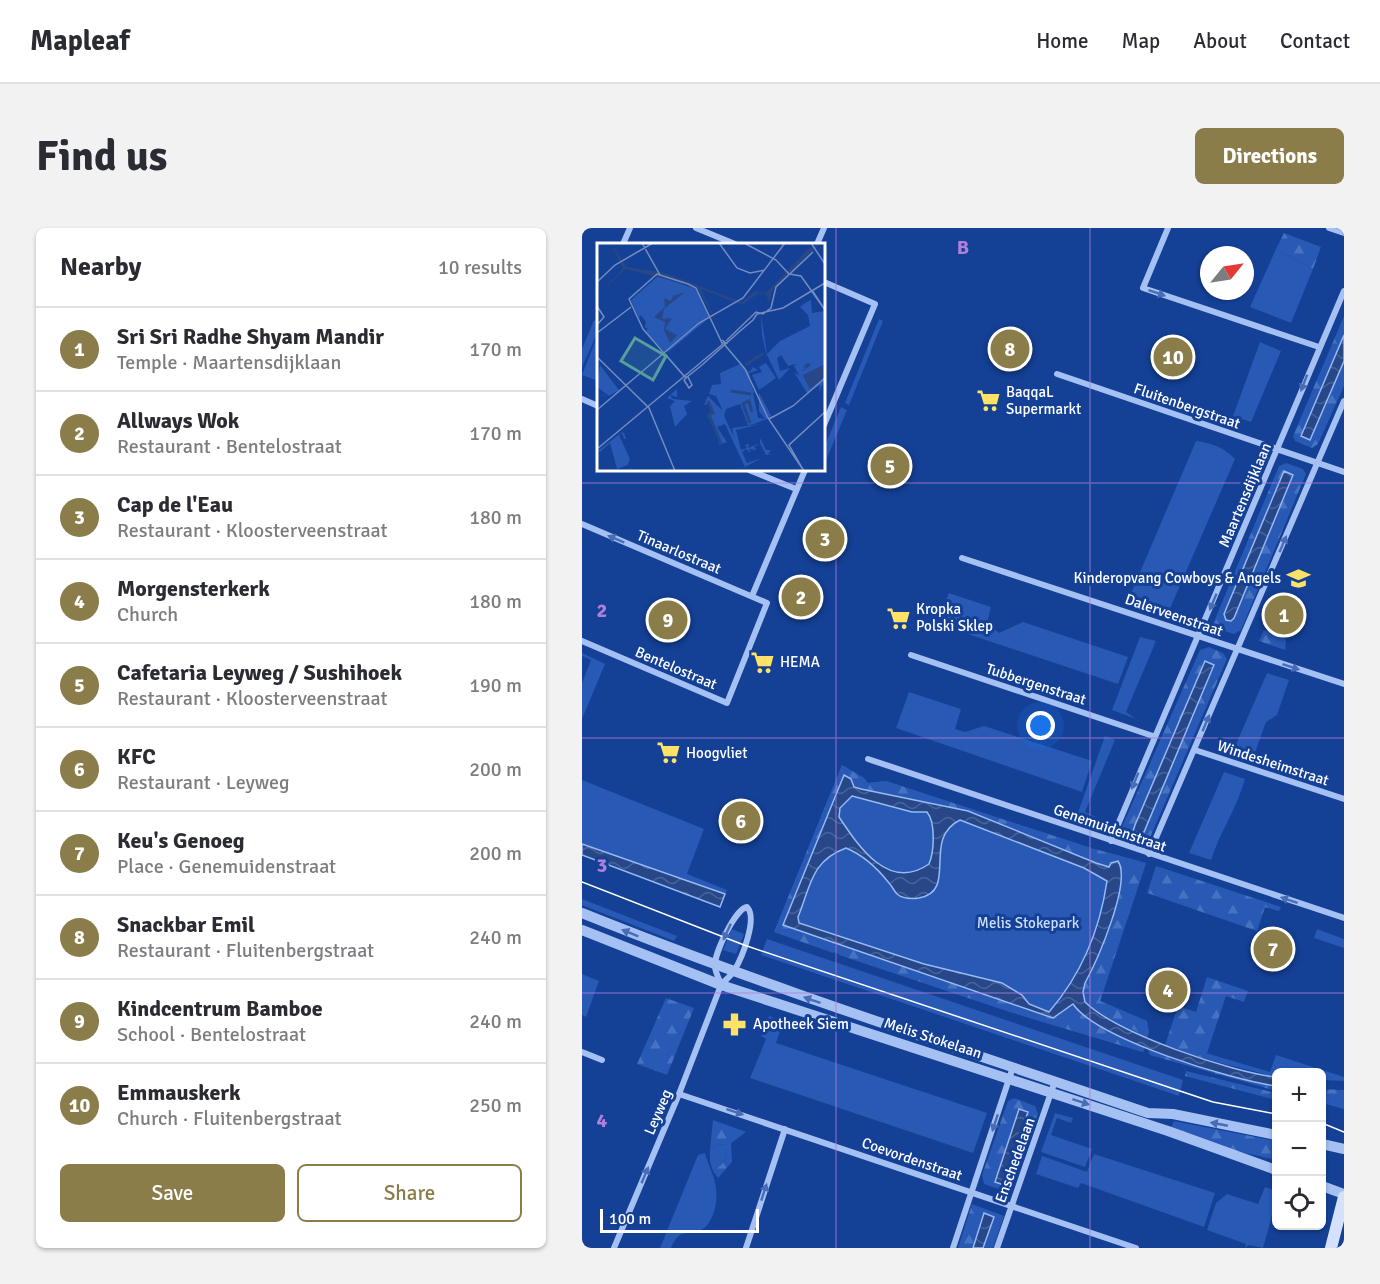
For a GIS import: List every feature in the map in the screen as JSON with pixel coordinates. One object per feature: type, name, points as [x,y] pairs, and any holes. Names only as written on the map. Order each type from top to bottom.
[{"type":"main road","points":[[1331,1248],[1344,1196]]},
{"type":"street","points":[[623,243],[630,228]]},
{"type":"street","points":[[696,228],[733,243]]},
{"type":"street","points":[[817,243],[824,228]]},
{"type":"street","points":[[1168,228],[1143,288],[1319,347]]},
{"type":"street","points":[[1329,228],[1344,233]]},
{"type":"street","points":[[825,282],[874,304],[825,422]]},
{"type":"street","name":"Maartensdijklaan","points":[[1111,841],[1344,291]]},
{"type":"street","name":"Fluitenbergstraat","points":[[1057,374],[1344,472]]},
{"type":"street","points":[[582,399],[597,406]]},
{"type":"street","points":[[1149,854],[1344,401]]},
{"type":"street","points":[[751,471],[796,489]]},
{"type":"street","points":[[752,596],[805,471]]},
{"type":"street","name":"Tinaarlostraat","points":[[582,524],[767,603]]},
{"type":"street","name":"Dalerveenstraat","points":[[962,558],[1344,684]]},
{"type":"street","name":"Bentelostraat","points":[[582,641],[727,703],[767,603]]},
{"type":"street","name":"Tubbergenstraat","points":[[911,655],[1154,736]]},
{"type":"street","name":"Windesheimstraat","points":[[1195,750],[1344,799]]},
{"type":"street","name":"Genemuidenstraat","points":[[868,759],[1344,918]]},
{"type":"street","name":"Leyweg","points":[[614,1248],[679,1094],[721,985],[734,972],[751,926],[752,915],[747,907],[742,908],[735,916],[714,965]]},
{"type":"street","name":"Melis Stokelaan","points":[[582,913],[714,965],[1148,1113],[1173,1114],[1272,1134]]},
{"type":"street","name":"Melis Stokelaan","points":[[582,930],[721,985],[1052,1092],[1272,1169]]},
{"type":"street","points":[[714,965],[721,985]]},
{"type":"street","points":[[582,1052],[602,1060]]},
{"type":"street","name":"Enschedelaan","points":[[953,1248],[1013,1067]]},
{"type":"street","name":"Enschedelaan","points":[[997,1248],[1055,1081]]},
{"type":"street","name":"Coevordenstraat","points":[[679,1094],[1137,1248]]},
{"type":"street","points":[[746,1248],[785,1128]]},
{"type":"street","points":[[1326,1145],[1344,1149]]},
{"type":"street","points":[[1326,1188],[1344,1196]]},
{"type":"green space","points":[[1284,233],[1321,247],[1313,269],[1276,249]]},
{"type":"green space","points":[[1276,249],[1313,269],[1291,323],[1250,307]]},
{"type":"green space","points":[[1344,316],[1344,335],[1301,435],[1310,439],[1344,361],[1344,386],[1318,444],[1312,448],[1295,441],[1293,436]]},
{"type":"green space","points":[[879,319],[883,321],[849,405],[845,403]]},
{"type":"green space","points":[[594,320],[597,322],[597,334],[582,367],[582,349]]},
{"type":"green space","points":[[597,337],[597,381],[582,375]]},
{"type":"green space","points":[[1260,342],[1281,351],[1251,422],[1233,416]]},
{"type":"green space","points":[[841,407],[847,410],[825,463],[825,446]]},
{"type":"green space","points":[[1196,441],[1217,446],[1235,459],[1168,613],[1129,598]]},
{"type":"green space","points":[[1286,463],[1303,469],[1306,474],[1241,630],[1234,634],[1215,628],[1213,624],[1279,466]],"holes":[[[1284,471],[1293,475],[1234,618],[1226,620],[1224,614]]]},
{"type":"green space","points":[[949,593],[991,607],[987,623],[999,633],[1023,622],[1128,657],[1118,684],[935,623]]},
{"type":"green space","points":[[1264,630],[1286,639],[1285,650],[1259,641]]},
{"type":"green space","points":[[1140,637],[1156,641],[1126,712],[1136,719],[1112,710]]},
{"type":"green space","points":[[1209,647],[1223,653],[1227,659],[1149,840],[1121,829],[1200,650]],"holes":[[[1205,661],[1209,661],[1135,825]]]},
{"type":"green space","points":[[582,653],[605,664],[582,719],[582,683],[591,660],[582,656]]},
{"type":"green space","points":[[1267,673],[1289,680],[1277,715],[1266,722],[1253,758],[1233,751]]},
{"type":"green space","points":[[909,692],[961,709],[955,729],[965,732],[984,726],[1092,761],[1082,792],[896,728]]},
{"type":"green space","points":[[1105,736],[1115,740],[1085,812],[1096,817],[1095,823],[1077,815]]},
{"type":"green space","name":"Melis Stokepark","points":[[842,765],[864,778],[868,783],[886,781],[1091,848],[1146,863],[1100,1001],[1147,1021],[1149,1032],[1143,1052],[1013,1013],[774,932]]},
{"type":"green space","points":[[842,765],[864,778],[861,789],[854,787],[851,779],[784,925],[837,943],[833,953],[774,932]]},
{"type":"green space","points":[[1224,772],[1245,779],[1211,860],[1189,853]]},
{"type":"green space","points":[[582,780],[704,829],[687,874],[727,890],[725,894],[582,844]]},
{"type":"green space","points":[[886,781],[1091,848],[1088,860],[968,811],[865,790],[868,783]]},
{"type":"green space","points":[[1098,850],[1146,863],[1100,1001],[1147,1021],[1148,1037],[1091,1008],[1083,998],[1085,983],[1111,922],[1121,872],[1121,866],[1110,867],[1095,862]]},
{"type":"green space","points":[[1156,866],[1281,907],[1279,911],[1265,907],[1257,931],[1147,893]]},
{"type":"green space","points":[[582,899],[677,936],[674,941],[582,905]]},
{"type":"green space","points":[[732,929],[744,934],[736,954],[723,950]]},
{"type":"green space","points":[[1317,929],[1344,939],[1344,948],[1314,938]]},
{"type":"green space","points":[[767,939],[1183,1080],[1179,1096],[761,955]]},
{"type":"green space","points":[[841,945],[1018,1006],[1013,1013],[839,955]]},
{"type":"green space","points":[[582,974],[599,981],[586,1017],[582,1015]]},
{"type":"green space","points":[[1207,977],[1248,991],[1244,1002],[1226,996],[1205,1059],[1165,1045],[1178,1006],[1196,1012]]},
{"type":"green space","points":[[666,998],[694,1008],[667,1075],[637,1064]]},
{"type":"green space","points":[[1073,1003],[1082,1015],[1145,1048],[1143,1052],[1023,1016],[1024,1008],[1053,1018]]},
{"type":"green space","points":[[769,1016],[798,1026],[796,1030],[782,1025],[776,1043],[987,1113],[973,1153],[750,1078],[766,1039],[761,1036]]},
{"type":"green space","points":[[1148,1050],[1239,1079],[1272,1085],[1272,1090],[1150,1055]]},
{"type":"green space","points":[[1206,1053],[1270,1072],[1276,1055],[1316,1068],[1272,1068],[1272,1076],[1205,1059]]},
{"type":"green space","points":[[1186,1071],[1272,1092],[1272,1099],[1185,1076]]},
{"type":"green space","points":[[1326,1071],[1344,1077],[1344,1081],[1326,1080]]},
{"type":"green space","points":[[1326,1089],[1344,1090],[1344,1109],[1326,1104]]},
{"type":"green space","points":[[1014,1098],[1035,1106],[1038,1114],[1011,1189],[1005,1191],[984,1184],[982,1175],[1008,1101]],"holes":[[[1019,1109],[1028,1111],[995,1182]]]},
{"type":"green space","points":[[1055,1113],[1073,1118],[1071,1123],[1057,1118],[1051,1135],[1092,1149],[1085,1167],[1041,1152]]},
{"type":"green space","points":[[713,1120],[746,1132],[731,1143],[732,1162],[718,1178],[713,1171],[725,1160],[727,1150],[726,1145],[717,1144],[710,1149]]},
{"type":"green space","points":[[1174,1121],[1272,1140],[1272,1159],[1236,1151],[1170,1131]]},
{"type":"green space","points":[[717,1144],[727,1145],[727,1154],[723,1163],[713,1171],[710,1149]]},
{"type":"green space","points":[[705,1153],[716,1194],[716,1204],[710,1221],[699,1231],[678,1236],[671,1248],[660,1248],[698,1155]]},
{"type":"green space","points":[[1094,1154],[1215,1193],[1204,1227],[1081,1183],[1078,1188],[1036,1174],[1042,1156],[1087,1172]]},
{"type":"green space","points":[[1265,1187],[1272,1190],[1272,1215],[1263,1248],[1249,1245],[1245,1248],[1246,1244],[1207,1230],[1216,1203],[1227,1194],[1258,1204]]},
{"type":"green space","points":[[972,1204],[1004,1216],[993,1248],[983,1248],[994,1217],[984,1214],[973,1248],[958,1248]]},
{"type":"water","points":[[1344,335],[1344,361],[1310,440],[1301,436]]},
{"type":"water","points":[[1284,471],[1293,475],[1234,618],[1231,621],[1226,620],[1224,614]]},
{"type":"water","points":[[1205,661],[1214,665],[1144,832],[1133,831],[1135,825]]},
{"type":"water","points":[[844,775],[851,779],[854,787],[968,811],[1096,863],[1109,867],[1111,863],[1118,861],[1121,871],[1117,903],[1097,958],[1085,983],[1083,992],[1085,1002],[1122,1027],[1176,1050],[1232,1068],[1272,1076],[1272,1085],[1198,1067],[1136,1044],[1109,1031],[1087,1017],[1073,1004],[1053,1018],[783,925]],"holes":[[[852,796],[912,812],[927,812],[930,817],[932,852],[929,864],[914,871],[901,873],[876,862],[856,841],[839,817],[840,808]],[[960,820],[1084,868],[1107,881],[1104,899],[1094,934],[1080,967],[1049,1012],[1029,1004],[1022,995],[1002,983],[924,964],[799,923],[798,917],[819,867],[834,853],[846,848],[870,863],[899,896],[919,898],[931,893],[937,886],[943,839],[949,829]]]},
{"type":"water","points":[[582,844],[725,894],[720,907],[582,855]]},
{"type":"water","points":[[1019,1109],[1028,1112],[1004,1185],[995,1182]]},
{"type":"water","points":[[984,1213],[994,1217],[983,1248],[973,1248]]},
{"type":"tram line","points":[[582,882],[744,945],[1213,1102],[1272,1113]]},
{"type":"tram line","points":[[1326,1125],[1344,1132]]},
{"type":"place","name":"Snackbar Emil","points":[[1010,349]]},
{"type":"place","name":"Emmauskerk","points":[[1173,357]]},
{"type":"place","name":"BaqqaL Supermarkt","points":[[988,401]]},
{"type":"place","name":"Cafetaria Leyweg / Sushihoek","points":[[890,466]]},
{"type":"place","name":"Cap de l'Eau","points":[[825,539]]},
{"type":"place","name":"Kinderopvang Cowboys & Angels","points":[[1299,578]]},
{"type":"place","name":"Allways Wok","points":[[801,597]]},
{"type":"place","name":"Sri Sri Radhe Shyam Mandir","points":[[1284,615]]},
{"type":"place","name":"Kropka Polski Sklep","points":[[898,618]]},
{"type":"place","name":"Kindcentrum Bamboe","points":[[668,620]]},
{"type":"place","name":"HEMA","points":[[762,662]]},
{"type":"place","name":"Hoogvliet","points":[[668,753]]},
{"type":"place","name":"KFC","points":[[741,821]]},
{"type":"place","name":"Keu's Genoeg","points":[[1273,949]]},
{"type":"place","name":"Morgensterkerk","points":[[1168,990]]},
{"type":"place","name":"Apotheek Siem","points":[[735,1024]]}]
